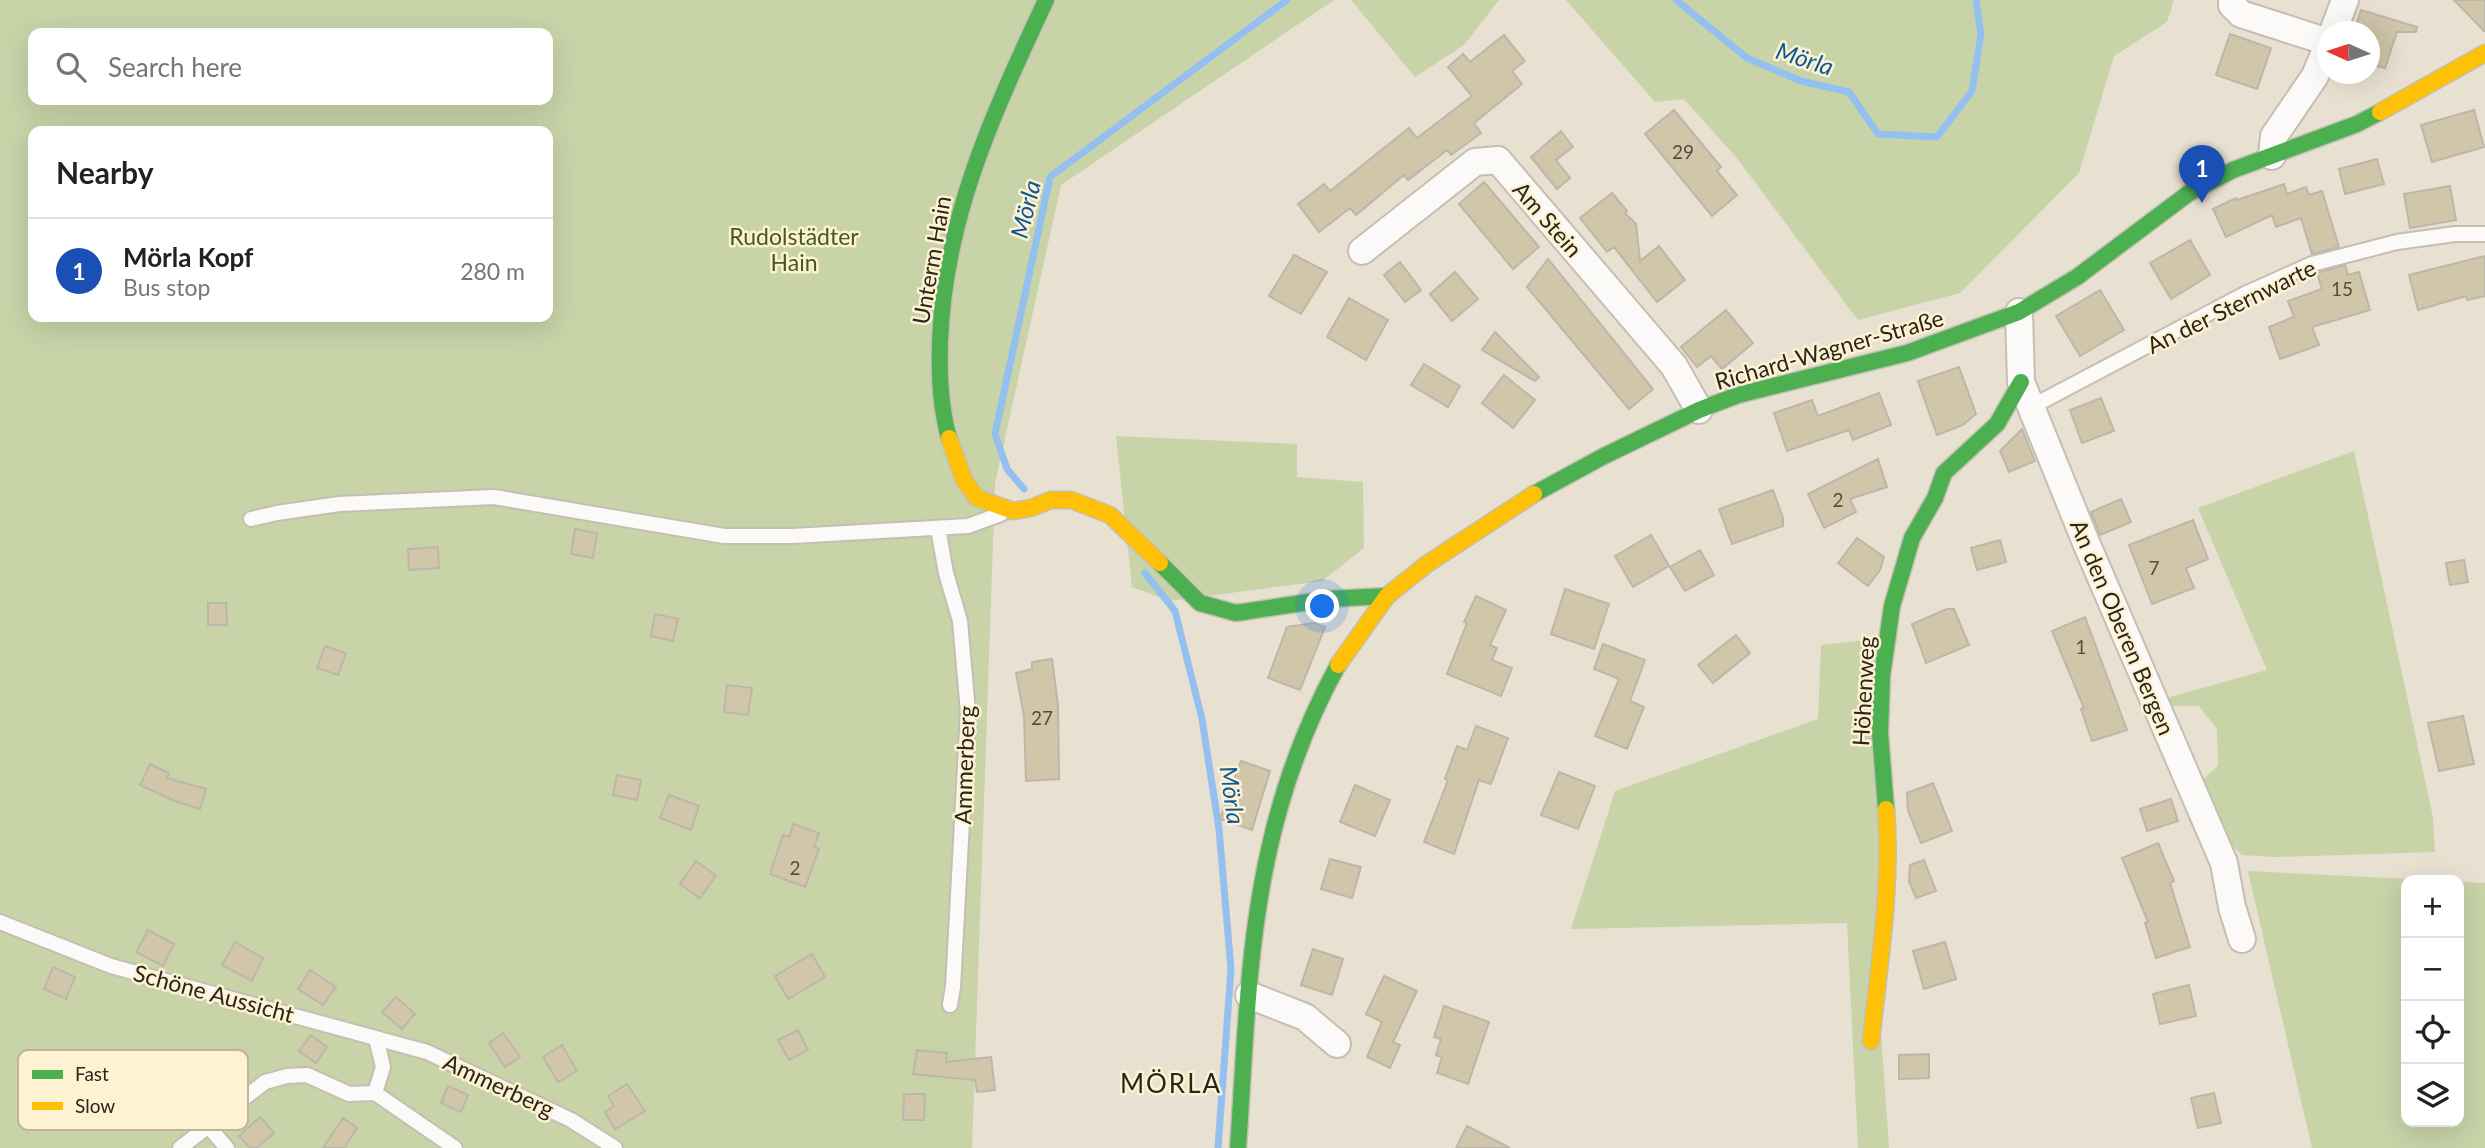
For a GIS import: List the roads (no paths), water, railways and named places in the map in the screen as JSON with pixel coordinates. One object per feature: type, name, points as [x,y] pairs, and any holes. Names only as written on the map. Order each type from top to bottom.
[{"type":"street","name":"Unterm Hain","points":[[1013,511],[977,498],[964,480],[954,457],[944,421],[939,373],[941,307],[961,205],[980,147],[1046,0]]},
{"type":"street","points":[[2232,0],[2232,5],[2241,14],[2317,40]]},
{"type":"street","points":[[2337,21],[2345,0]]},
{"type":"street","name":"Richard-Wagner-Straße","points":[[1699,410],[1760,390],[1907,353],[2019,312],[2077,276],[2189,193],[2233,170],[2357,124],[2485,53]]},
{"type":"street","points":[[2272,156],[2274,136],[2317,71]]},
{"type":"street","name":"Am Stein","points":[[1362,251],[1475,162],[1498,160],[1674,366],[1699,410]]},
{"type":"street","name":"An den Oberen Bergen","points":[[2019,312],[2021,382],[2224,863],[2232,907],[2242,939]]},
{"type":"street","name":"Höhenweg","points":[[1871,1041],[1887,888],[1889,845],[1880,733],[1882,676],[1892,606],[1912,538],[1935,498],[1944,473],[1997,424],[2021,382]]},
{"type":"street","points":[[1238,1148],[1249,995],[1269,850],[1283,798],[1318,704],[1342,657],[1387,596],[1427,564],[1522,501],[1604,456],[1699,410]]},
{"type":"street","points":[[1013,511],[1031,508],[1051,500],[1071,500],[1110,515],[1200,603],[1236,613],[1328,599],[1387,596]]},
{"type":"street","points":[[1249,995],[1304,1017],[1336,1044]]},
{"type":"lane","name":"An der Sternwarte","points":[[2031,407],[2245,294],[2312,264],[2396,242],[2455,234],[2485,234]]},
{"type":"lane","points":[[251,519],[340,503],[494,497],[724,536],[793,536],[968,526],[1013,511]]},
{"type":"lane","name":"Ammerberg","points":[[938,528],[946,573],[960,621],[968,712],[950,1005]]},
{"type":"lane","name":"Schöne Aussicht","points":[[0,922],[111,965],[376,1038]]},
{"type":"lane","points":[[376,1038],[383,1067],[376,1093]]},
{"type":"lane","name":"Ammerberg","points":[[376,1038],[428,1052],[572,1119],[615,1148]]},
{"type":"lane","points":[[248,1095],[265,1082],[287,1076],[307,1076],[349,1094],[376,1093],[455,1148]]},
{"type":"lane","points":[[180,1148],[203,1130]]},
{"type":"lane","points":[[211,1130],[227,1148]]},
{"type":"waterway","name":"Mörla","points":[[1024,489],[1007,469],[995,434],[1050,177],[1287,0]]},
{"type":"waterway","name":"Mörla","points":[[1676,0],[1747,58],[1801,81],[1849,92],[1878,134],[1937,137],[1972,91],[1981,34],[1976,0]]},
{"type":"waterway","name":"Mörla","points":[[1145,573],[1175,611],[1202,719],[1219,829],[1231,969],[1218,1148]]},
{"type":"place","name":"Mörla Kopf","points":[[2202,203]]},
{"type":"district","name":"MÖRLA","points":[[1171,1083]]},
{"type":"park label","name":"Rudolstädter Hain","points":[[794,249]]}]
